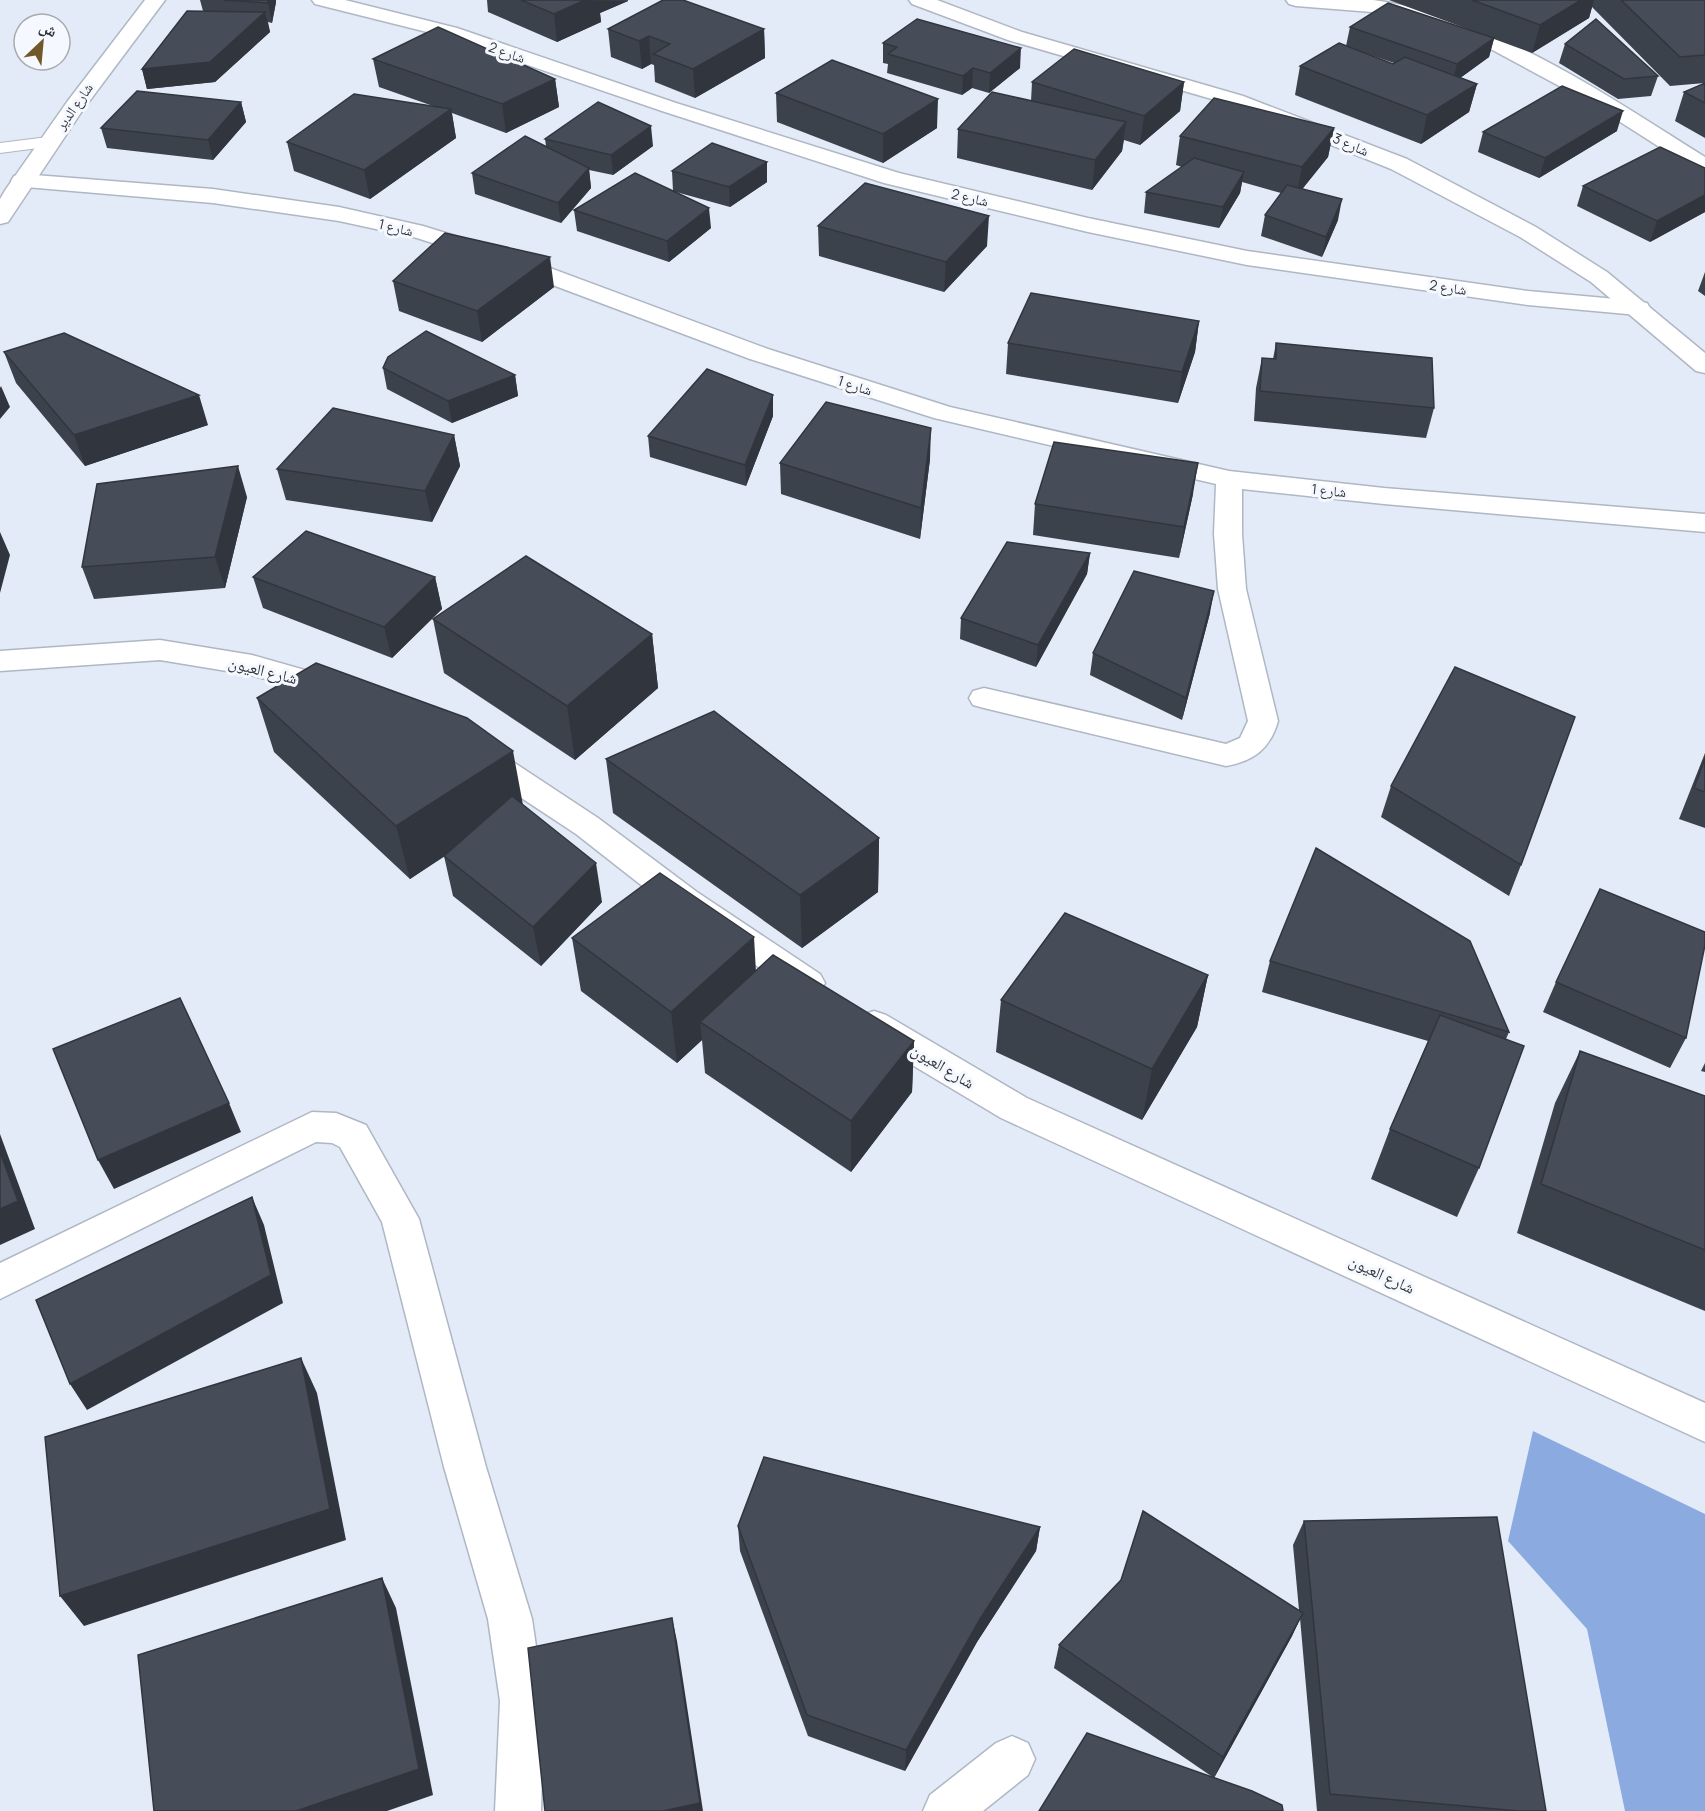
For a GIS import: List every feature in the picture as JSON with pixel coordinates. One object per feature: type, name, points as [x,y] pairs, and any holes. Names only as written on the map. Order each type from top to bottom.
[{"type":"street","name":"شارع الدير","points":[[0,217],[11,183],[48,142],[102,67],[155,0]]},
{"type":"street","name":"شارع 2","points":[[322,0],[450,32],[582,78],[892,178],[1088,225],[1247,258],[1528,298],[1638,308]]},
{"type":"street","name":"شارع 3","points":[[919,0],[1015,36],[1236,100],[1399,164],[1528,232],[1599,277],[1705,366]]},
{"type":"street","points":[[1296,0],[1383,8],[1430,17],[1481,36],[1596,98],[1705,166]]},
{"type":"street","name":"شارع 1","points":[[11,183],[213,196],[339,214],[423,233],[603,295],[759,354],[943,413],[1229,479],[1384,496],[1705,522]]},
{"type":"street","points":[[984,698],[1226,755],[1250,749],[1260,735],[1263,721],[1233,589],[1228,534],[1229,479]]},
{"type":"street","name":"شارع العيون","points":[[0,662],[160,650],[252,665],[349,693],[369,703]]},
{"type":"street","name":"شارع العيون","points":[[451,741],[471,750],[587,826],[685,901],[841,1005],[1014,1108],[1283,1229],[1705,1424]]},
{"type":"street","points":[[0,1282],[312,1127],[336,1128],[353,1136],[400,1219],[465,1467],[510,1619],[522,1701],[518,1811]]},
{"type":"street","points":[[946,1811],[1012,1759]]},
{"type":"lane","points":[[0,148],[48,142]]},
{"type":"shaded area","points":[[1533,1431],[1705,1514],[1705,1811],[1625,1811],[1587,1629],[1508,1541]]},
{"type":"building","points":[[224,0],[268,0],[268,3]]},
{"type":"building","points":[[521,0],[585,0],[554,14]]},
{"type":"building","points":[[663,0],[683,0],[764,29],[693,69],[653,54],[670,44],[649,36],[639,41],[608,29]]},
{"type":"building","points":[[1472,0],[1581,0],[1540,25]]},
{"type":"building","points":[[1621,0],[1705,0],[1705,55],[1680,57]]},
{"type":"building","points":[[1388,3],[1494,38],[1457,64],[1350,27]]},
{"type":"building","points":[[187,11],[265,12],[210,62],[142,69]]},
{"type":"building","points":[[917,19],[1021,48],[990,73],[973,68],[963,76],[888,54],[897,47],[883,43]]},
{"type":"building","points":[[1596,19],[1658,76],[1624,79],[1565,44]]},
{"type":"building","points":[[438,27],[555,79],[502,104],[373,59]]},
{"type":"building","points":[[1339,43],[1393,64],[1405,57],[1477,84],[1427,115],[1300,66]]},
{"type":"building","points":[[1074,49],[1184,82],[1144,116],[1032,82]]},
{"type":"building","points":[[832,60],[938,99],[883,134],[776,93]]},
{"type":"building","points":[[1705,83],[1705,103],[1684,92]]},
{"type":"building","points":[[1562,86],[1623,111],[1545,158],[1483,132]]},
{"type":"building","points":[[137,91],[241,102],[208,140],[101,128]]},
{"type":"building","points":[[992,92],[1126,122],[1095,160],[958,129]]},
{"type":"building","points":[[354,94],[451,109],[364,170],[287,142]]},
{"type":"building","points":[[1214,98],[1334,128],[1302,167],[1180,136]]},
{"type":"building","points":[[598,102],[651,126],[611,155],[545,139]]},
{"type":"building","points":[[525,136],[589,168],[558,203],[472,173]]},
{"type":"building","points":[[712,143],[767,162],[729,187],[672,171]]},
{"type":"building","points":[[1660,147],[1705,168],[1705,195],[1657,221],[1583,186]]},
{"type":"building","points":[[1194,158],[1244,172],[1223,207],[1146,192]]},
{"type":"building","points":[[635,173],[709,208],[667,241],[574,210]]},
{"type":"building","points":[[865,183],[989,216],[946,262],[818,226]]},
{"type":"building","points":[[1287,185],[1342,199],[1326,237],[1265,215]]},
{"type":"building","points":[[445,233],[550,257],[477,311],[393,281]]},
{"type":"building","points":[[1031,293],[1199,321],[1182,372],[1008,343]]},
{"type":"building","points":[[426,331],[515,375],[448,401],[383,368],[388,357]]},
{"type":"building","points":[[64,333],[199,395],[74,435],[4,352]]},
{"type":"building","points":[[1276,343],[1432,358],[1434,408],[1260,391],[1262,358],[1276,359]]},
{"type":"building","points":[[707,369],[773,395],[745,465],[648,436]]},
{"type":"building","points":[[826,402],[931,428],[921,508],[780,463]]},
{"type":"building","points":[[333,408],[454,435],[425,491],[277,469]]},
{"type":"building","points":[[1054,442],[1198,463],[1184,527],[1035,504]]},
{"type":"building","points":[[238,466],[215,557],[82,567],[97,484]]},
{"type":"building","points":[[306,531],[435,577],[384,627],[253,577]]},
{"type":"building","points":[[1007,542],[1090,553],[1038,645],[961,618]]},
{"type":"building","points":[[526,556],[652,634],[567,706],[433,619]]},
{"type":"building","points":[[1134,571],[1214,591],[1186,698],[1093,653]]},
{"type":"building","points":[[316,663],[467,718],[513,751],[396,826],[257,698]]},
{"type":"building","points":[[1455,667],[1575,717],[1521,865],[1391,786]]},
{"type":"building","points":[[714,711],[879,838],[800,895],[606,759]]},
{"type":"building","points":[[1705,758],[1705,792],[1694,788]]},
{"type":"building","points":[[512,796],[596,863],[533,927],[444,856]]},
{"type":"building","points":[[1316,848],[1470,941],[1509,1032],[1270,961]]},
{"type":"building","points":[[660,873],[754,937],[671,1012],[572,938]]},
{"type":"building","points":[[1600,889],[1705,932],[1705,945],[1686,1038],[1556,982]]},
{"type":"building","points":[[1065,913],[1208,975],[1152,1069],[1001,1000]]},
{"type":"building","points":[[773,955],[914,1041],[851,1121],[700,1022]]},
{"type":"building","points":[[180,998],[229,1103],[98,1160],[53,1049]]},
{"type":"building","points":[[1440,1015],[1524,1046],[1479,1168],[1390,1129]]},
{"type":"building","points":[[1580,1051],[1705,1096],[1705,1250],[1541,1184]]},
{"type":"building","points":[[0,1152],[18,1201],[0,1209]]},
{"type":"building","points":[[252,1197],[271,1275],[70,1384],[36,1300]]},
{"type":"building","points":[[301,1358],[330,1509],[60,1596],[45,1437]]},
{"type":"building","points":[[764,1457],[1040,1527],[980,1619],[906,1750],[807,1715],[738,1526]]},
{"type":"building","points":[[1143,1511],[1303,1613],[1223,1757],[1059,1645],[1121,1580]]},
{"type":"building","points":[[1497,1517],[1546,1811],[1519,1811],[1330,1794],[1304,1521]]},
{"type":"building","points":[[382,1578],[419,1769],[296,1811],[154,1811],[138,1655]]},
{"type":"building","points":[[672,1618],[700,1803],[663,1811],[545,1811],[528,1648]]},
{"type":"building","points":[[1087,1733],[1252,1791],[1282,1805],[1283,1811],[1039,1811]]}]
